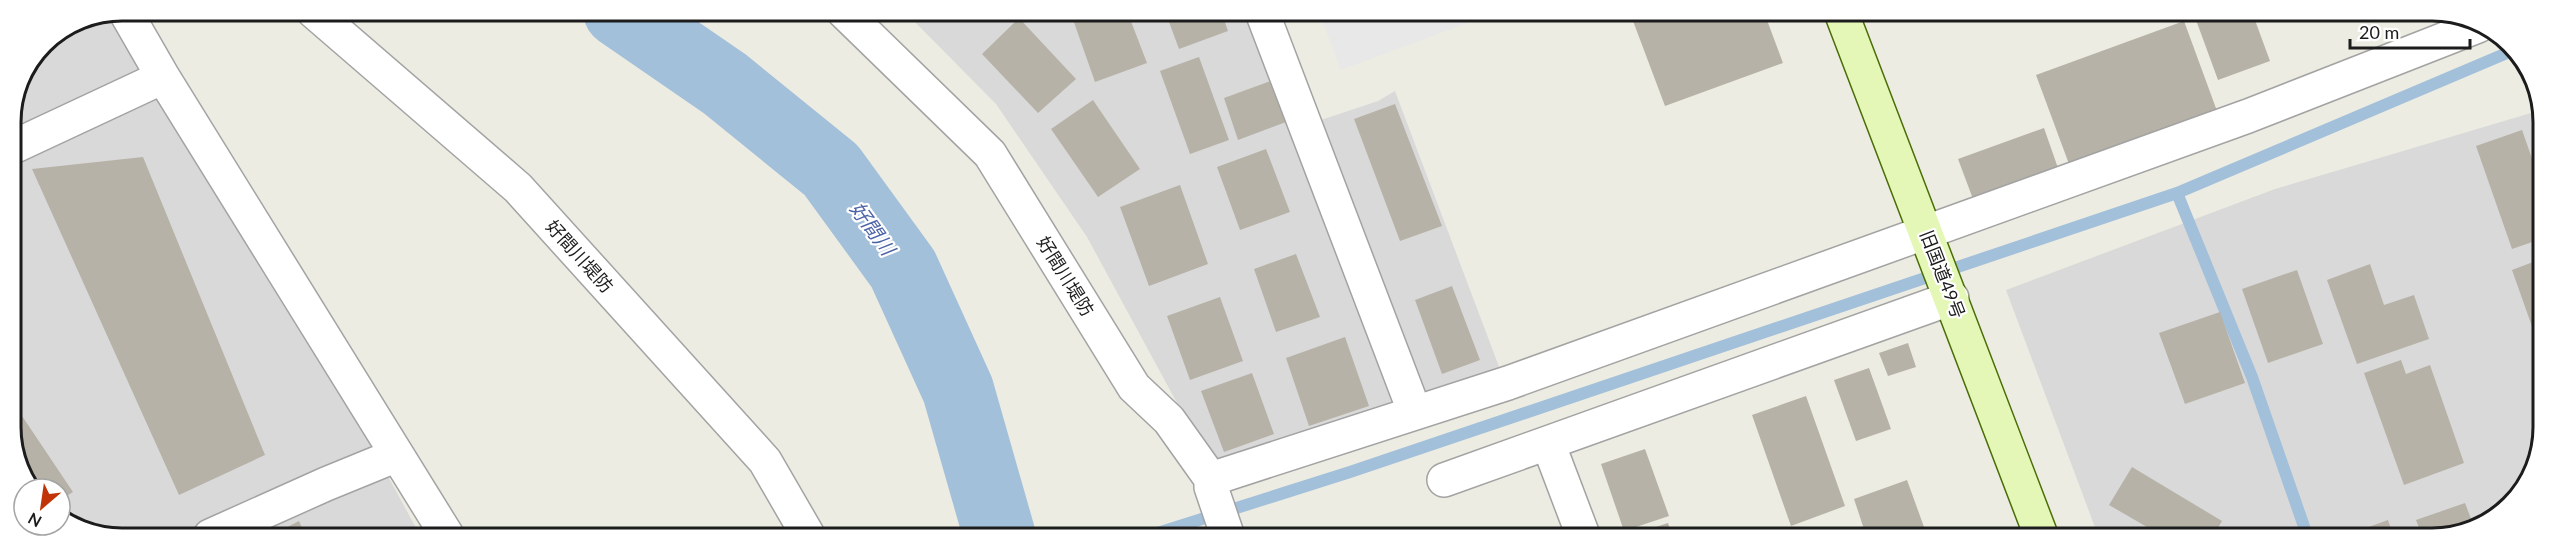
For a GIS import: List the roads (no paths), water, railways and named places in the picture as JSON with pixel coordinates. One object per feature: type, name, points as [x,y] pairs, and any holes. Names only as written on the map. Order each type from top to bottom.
[{"type":"street","points":[[131,21],[163,77],[442,528]]},
{"type":"street","name":"好間川堤防","points":[[325,21],[518,188],[765,461],[804,528]]},
{"type":"street","name":"好間川堤防","points":[[853,21],[990,154],[1134,387],[1169,420],[1211,483],[1225,528]]},
{"type":"street","points":[[1265,21],[1414,413]]},
{"type":"street","name":"旧国道49号","points":[[1845,21],[2038,528]]},
{"type":"street","points":[[1211,483],[1929,238],[2470,29]]},
{"type":"street","points":[[21,143],[163,77]]},
{"type":"street","points":[[1444,480],[1950,293]]},
{"type":"street","points":[[1548,443],[1580,528]]},
{"type":"street","points":[[230,528],[326,484],[397,455]]},
{"type":"waterway","name":"好間川","points":[[634,21],[725,84],[831,170],[903,269],[958,390],[997,528]]},
{"type":"waterway","points":[[1173,528],[1350,472],[2177,193],[2505,54]]},
{"type":"waterway","points":[[2177,193],[2252,377],[2305,528]]}]
